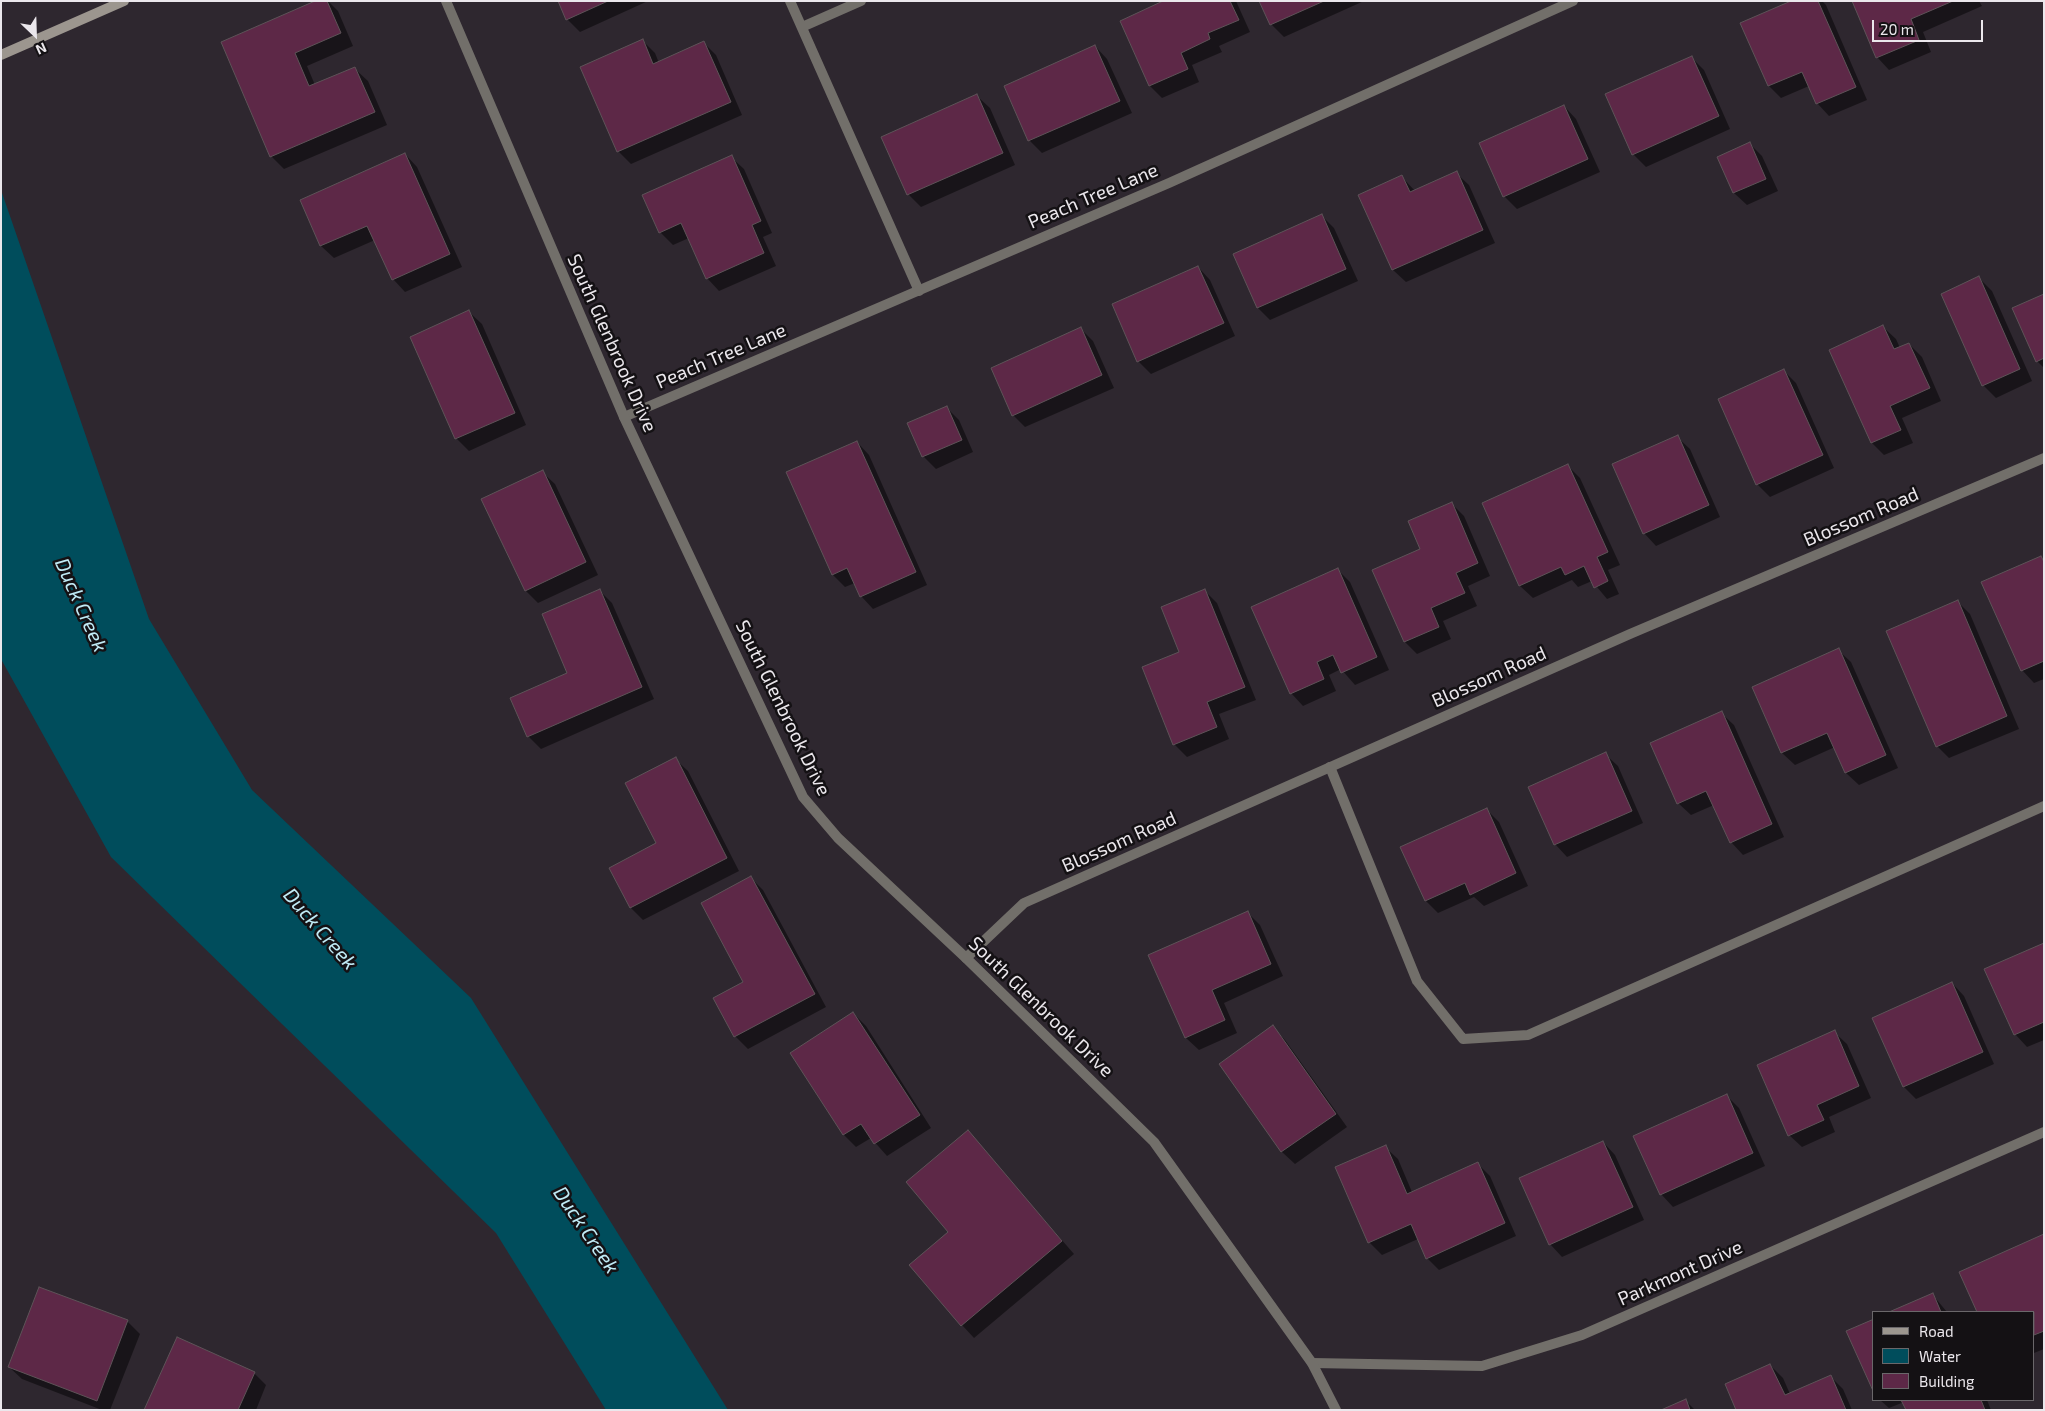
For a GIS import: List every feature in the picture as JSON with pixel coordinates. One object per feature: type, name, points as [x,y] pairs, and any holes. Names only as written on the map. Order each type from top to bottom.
[{"type":"main road","points":[[1,55],[124,1]]},
{"type":"street","name":"South Glenbrook Drive","points":[[446,1],[624,417],[803,797],[838,838],[966,958],[1154,1142],[1312,1363],[1336,1410]]},
{"type":"street","points":[[790,1],[919,291]]},
{"type":"street","points":[[802,27],[862,1]]},
{"type":"street","name":"Peach Tree Lane","points":[[624,417],[1169,182],[1573,1]]},
{"type":"street","name":"Blossom Road","points":[[966,958],[1024,902],[1640,630],[2044,458]]},
{"type":"street","points":[[1330,767],[1416,981],[1463,1039],[1528,1035],[2044,806]]},
{"type":"street","name":"Parkmont Drive","points":[[1312,1363],[1482,1366],[1582,1335],[2044,1132]]},
{"type":"water","name":"Duck Creek","points":[[1,190],[149,619],[252,790],[471,998],[728,1410],[606,1410],[496,1233],[111,857],[1,659]]},
{"type":"building","points":[[315,1],[327,1],[341,33],[295,53],[309,86],[355,67],[375,112],[270,157],[221,42]]},
{"type":"building","points":[[558,1],[608,1],[566,20]]},
{"type":"building","points":[[1163,1],[1230,1],[1239,20],[1208,33],[1210,39],[1181,53],[1188,69],[1149,86],[1120,21]]},
{"type":"building","points":[[1259,1],[1324,1],[1270,25]]},
{"type":"building","points":[[1791,1],[1818,1],[1856,87],[1816,104],[1802,72],[1768,86],[1740,23]]},
{"type":"building","points":[[1852,1],[1953,1],[1911,19],[1919,40],[1876,58]]},
{"type":"building","points":[[643,39],[653,64],[704,41],[731,102],[617,152],[580,67]]},
{"type":"building","points":[[1095,45],[1120,101],[1028,141],[1004,86]]},
{"type":"building","points":[[1692,56],[1719,116],[1632,155],[1605,94]]},
{"type":"building","points":[[977,94],[1003,153],[907,195],[881,137]]},
{"type":"building","points":[[1564,105],[1588,159],[1503,197],[1479,143]]},
{"type":"building","points":[[1750,142],[1766,179],[1733,193],[1717,157]]},
{"type":"building","points":[[405,153],[450,254],[392,280],[367,226],[320,246],[300,200]]},
{"type":"building","points":[[732,155],[761,221],[752,225],[764,253],[706,279],[681,223],[659,233],[642,195]]},
{"type":"building","points":[[1457,171],[1483,230],[1392,270],[1358,195],[1402,175],[1410,192]]},
{"type":"building","points":[[1322,214],[1346,269],[1257,308],[1233,254]]},
{"type":"building","points":[[1198,266],[1224,323],[1137,362],[1112,304]]},
{"type":"building","points":[[1979,276],[2020,369],[1982,386],[1941,294]]},
{"type":"building","points":[[2044,294],[2044,358],[2036,362],[2012,308]]},
{"type":"building","points":[[469,310],[515,413],[455,439],[410,337]]},
{"type":"building","points":[[1883,325],[1894,349],[1909,343],[1930,388],[1890,406],[1901,430],[1871,443],[1829,350]]},
{"type":"building","points":[[1081,327],[1102,375],[1012,416],[991,368]]},
{"type":"building","points":[[1784,369],[1823,455],[1756,485],[1718,399]]},
{"type":"building","points":[[947,406],[962,440],[922,457],[907,423]]},
{"type":"building","points":[[1678,435],[1709,505],[1643,534],[1612,464]]},
{"type":"building","points":[[857,441],[916,572],[860,597],[847,568],[832,575],[786,472]]},
{"type":"building","points":[[1568,464],[1608,552],[1597,557],[1608,581],[1594,588],[1584,566],[1565,575],[1561,567],[1519,586],[1482,503]]},
{"type":"building","points":[[543,470],[586,562],[525,591],[481,499]]},
{"type":"building","points":[[1452,502],[1478,563],[1456,573],[1465,593],[1431,608],[1439,627],[1404,642],[1372,570],[1420,549],[1408,521]]},
{"type":"building","points":[[2041,556],[2044,562],[2044,661],[2021,671],[1981,582]]},
{"type":"building","points":[[1338,568],[1377,657],[1341,673],[1333,655],[1317,662],[1324,679],[1290,694],[1251,607]]},
{"type":"building","points":[[600,589],[642,687],[527,737],[510,698],[567,673],[542,614]]},
{"type":"building","points":[[1205,589],[1245,687],[1207,702],[1217,727],[1173,745],[1142,667],[1179,652],[1161,607]]},
{"type":"building","points":[[1958,600],[2007,716],[1936,747],[1886,631]]},
{"type":"building","points":[[1839,648],[1886,755],[1845,773],[1827,733],[1781,753],[1752,687]]},
{"type":"building","points":[[1722,711],[1772,824],[1730,843],[1706,791],[1677,804],[1650,743]]},
{"type":"building","points":[[1606,752],[1632,811],[1554,845],[1528,787]]},
{"type":"building","points":[[676,757],[727,858],[630,908],[609,868],[656,843],[625,783]]},
{"type":"building","points":[[1487,808],[1516,873],[1470,895],[1465,883],[1425,901],[1400,847]]},
{"type":"building","points":[[751,876],[815,994],[734,1037],[713,998],[743,982],[701,903]]},
{"type":"building","points":[[1248,911],[1271,964],[1212,990],[1225,1020],[1185,1038],[1148,955]]},
{"type":"building","points":[[2044,943],[2044,1022],[2014,1035],[1984,969]]},
{"type":"building","points":[[1952,982],[1983,1052],[1903,1087],[1872,1018]]},
{"type":"building","points":[[853,1012],[920,1115],[874,1144],[861,1124],[843,1135],[790,1053]]},
{"type":"building","points":[[1273,1025],[1336,1114],[1281,1152],[1219,1064]]},
{"type":"building","points":[[1835,1030],[1859,1086],[1817,1105],[1824,1120],[1788,1136],[1757,1065]]},
{"type":"building","points":[[1727,1094],[1753,1153],[1660,1195],[1633,1136]]},
{"type":"building","points":[[968,1130],[1062,1241],[961,1326],[909,1265],[948,1232],[906,1182]]},
{"type":"building","points":[[1603,1141],[1633,1207],[1549,1245],[1519,1178]]},
{"type":"building","points":[[1386,1145],[1407,1194],[1478,1162],[1505,1223],[1426,1259],[1411,1224],[1368,1243],[1335,1167]]},
{"type":"building","points":[[2044,1234],[2044,1331],[2035,1335],[2035,1311],[1977,1311],[1959,1272]]},
{"type":"building","points":[[39,1287],[128,1320],[97,1401],[8,1367]]},
{"type":"building","points":[[1933,1293],[1941,1311],[1891,1311]]},
{"type":"building","points":[[1872,1320],[1872,1389],[1846,1331]]},
{"type":"building","points":[[177,1337],[255,1372],[238,1410],[144,1410]]},
{"type":"building","points":[[1770,1364],[1785,1395],[1831,1375],[1846,1410],[1736,1410],[1725,1384]]},
{"type":"building","points":[[1686,1399],[1690,1410],[1661,1410]]},
{"type":"building","points":[[1902,1401],[1981,1401],[1985,1410],[1906,1410]]}]
